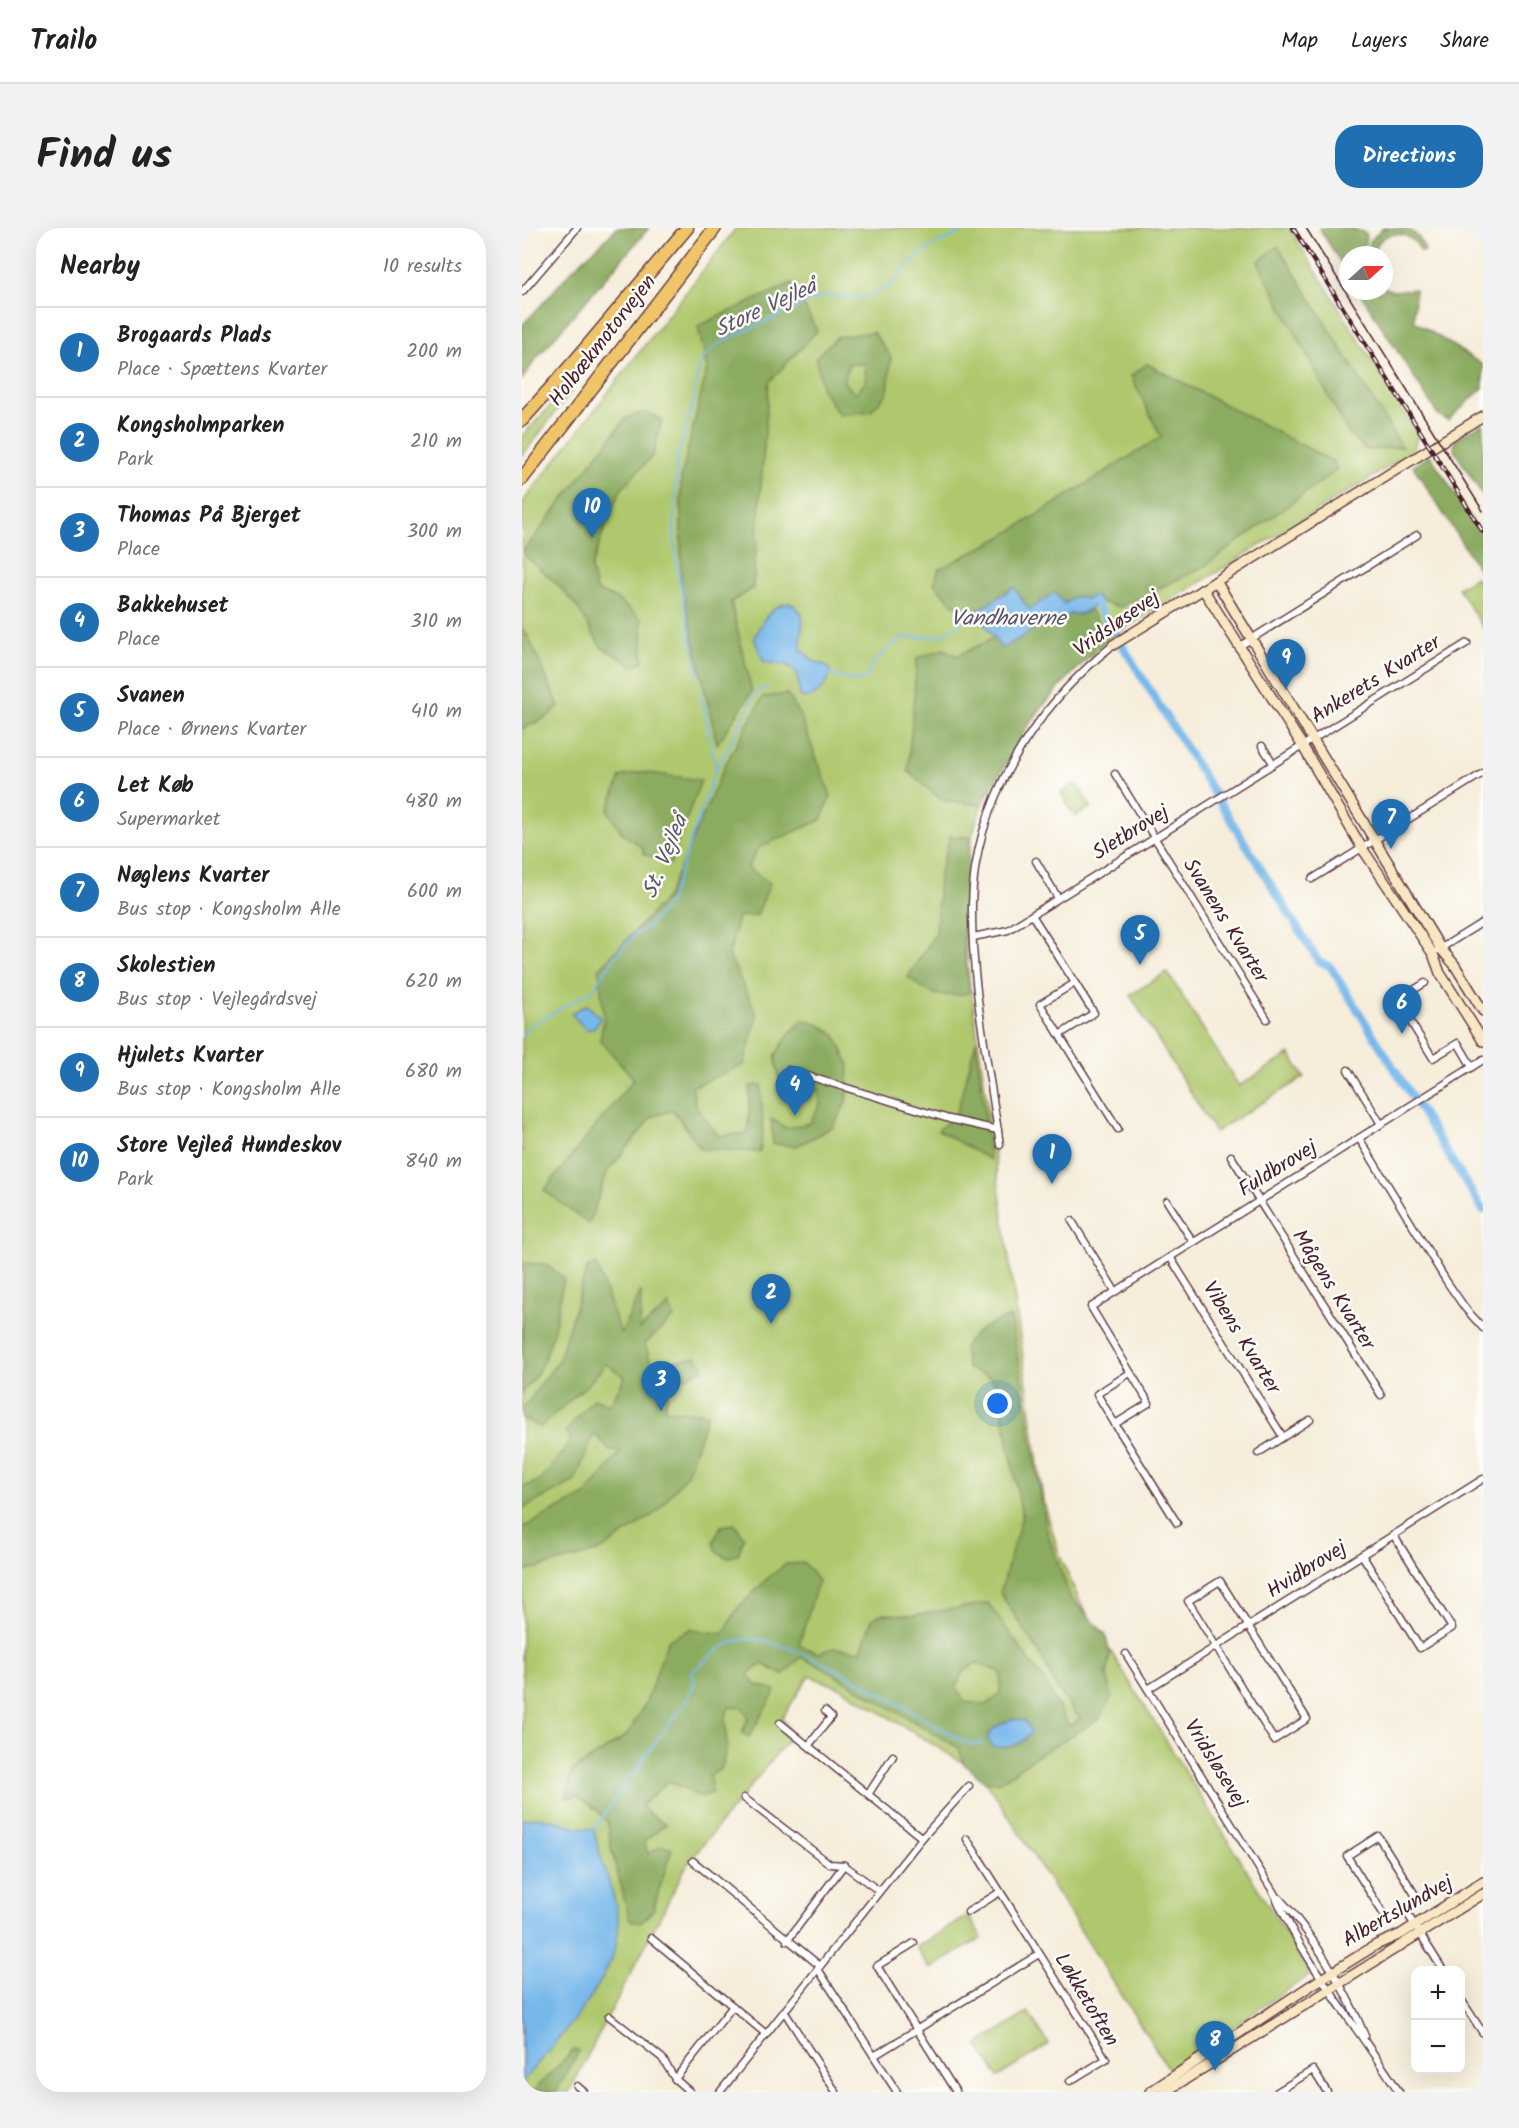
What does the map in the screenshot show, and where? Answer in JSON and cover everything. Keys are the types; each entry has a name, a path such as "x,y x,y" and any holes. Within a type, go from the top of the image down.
{"highway":[{"name":"Holbækmotorvejen","path":"522,420 687,228"},
{"name":"Holbækmotorvejen","path":"522,479 716,228"}],"street":[{"path":"523,288 575,229"},
{"name":"Vridsløsevej","path":"1000,1146 977,990 973,937 973,889 983,836 993,803 1013,759 1030,731 1078,674 1130,633 1483,416"},
{"path":"1240,646 1417,535"},
{"path":"1215,581 1311,740 1376,840 1437,951 1440,973 1483,1041"},
{"path":"1203,589 1302,745 1362,848 1437,951 1454,964 1483,1011"},
{"name":"Ankerets Kvarter","path":"1302,745 1467,643"},
{"name":"Sletbrovej","path":"973,937 1008,930 1302,745"},
{"path":"1262,746 1273,763"},
{"path":"1312,879 1483,773"},
{"name":"Svanens Kvarter","path":"1115,774 1267,1019"},
{"path":"1036,861 1058,898"},
{"path":"1032,915 1094,1013 1059,1035"},
{"path":"1437,951 1483,922"},
{"path":"1075,983 1040,1004 1118,1129"},
{"path":"1425,983 1397,1000 1433,1058 1458,1043 1472,1067"},
{"name":"Fuldbrovej","path":"1130,1373 1091,1307 1483,1060"},
{"path":"788,1070 940,1116 998,1130"},
{"path":"1348,1070 1381,1124"},
{"path":"1359,1138 1447,1282 1465,1308 1483,1328"},
{"name":"Mågens Kvarter","path":"1231,1156 1381,1395"},
{"path":"1167,1201 1193,1242"},
{"path":"1072,1221 1115,1292"},
{"name":"Vibens Kvarter","path":"1170,1257 1283,1437"},
{"path":"1115,1424 1149,1403 1130,1373 1097,1394 1115,1424 1177,1523"},
{"path":"1258,1453 1310,1420"},
{"name":"Hvidbrovej","path":"1148,1689 1483,1479"},
{"path":"1362,1556 1420,1648 1452,1628 1394,1536"},
{"path":"1220,1581 1307,1719 1274,1740 1216,1646 1188,1601 1220,1581"},
{"name":"Vridsløsevej","path":"1126,1654 1274,1893 1282,1912 1329,1990 1345,2015 1368,2042"},
{"path":"809,1745 831,1716 825,1711"},
{"path":"780,1723 922,1838"},
{"path":"868,1793 894,1756"},
{"path":"720,2092 922,1838 969,1786"},
{"path":"744,1798 830,1864 844,1865 879,1891"},
{"path":"1378,1836 1419,1901 1405,1910 1388,1921 1347,1856 1378,1836"},
{"name":"Løkketoften","path":"967,1839 1106,2059 1070,2081"},
{"path":"693,1861 819,1968 897,2092"},
{"path":"787,1941 844,1865"},
{"name":"Albertslundvej","path":"1165,2092 1339,1984 1483,1882"},
{"path":"968,1912 1000,1892"},
{"name":"Vridsløsevej","path":"1274,1893 1289,1909 1339,1984 1368,2042"},
{"name":"Albertslundvej","path":"1150,2092 1331,1972 1417,1930 1483,1894"},
{"path":"1405,1910 1440,1966"},
{"path":"651,1938 766,2034"},
{"path":"914,1943 877,1966 956,2092"},
{"name":"Løkketoften","path":"874,2056 1039,1954"},
{"path":"1465,2004 1483,2033"},
{"path":"675,2079 733,2006"},
{"path":"784,2011 836,2092"},
{"path":"609,2016 662,2058 675,2079 690,2092"},
{"path":"1368,2042 1399,2092"},
{"path":"1277,2092 1313,2070 1327,2092"},
{"path":"727,2083 733,2092"},
{"path":"577,2086 584,2092"}],"green space":[{"path":"616,228 649,228 535,360 522,380 522,325 572,270"},
{"path":"736,228 1289,228 1418,434 1413,452 1109,638 1071,675 1022,734 983,803 971,842 965,907 968,969 1043,1499 1059,1554 1080,1602 1311,1974 1169,2070 992,1790 970,1767 841,1688 809,1676 782,1718 792,1735 688,1863 569,2092 522,2092 522,503"},
{"path":"1319,228 1351,228 1366,233 1365,246 1339,246 1339,260"},
{"path":"1383,228 1404,229 1419,238 1425,251 1421,252 1417,244 1403,235 1388,236 1377,246 1369,246 1370,241"},
{"path":"1278,246 1402,447 1366,450 1348,433 1258,262"},
{"path":"792,283 817,331 769,382 753,588 731,602 752,692 717,744 681,584 681,478 707,369 698,326"},
{"path":"1415,289 1414,321 1483,365 1483,388 1448,420 1438,415 1365,300 1393,300 1393,291"},
{"path":"873,332 891,357 888,392 871,411 839,415 822,389 816,357 837,337","holes":["849,364 865,364 866,382 855,393 843,381"]},
{"path":"1147,364 1334,462 1337,470 1203,567 1120,607 1100,602 1095,595 1087,599 1077,596 1064,604 1029,610 1014,587 976,612 953,604 934,583 939,569 1000,538 1161,437 1131,376"},
{"path":"567,388 571,392 522,456 522,436"},
{"path":"645,412 662,420 653,455 620,491 591,568 596,590 620,601 642,620 643,661 634,666 601,647 577,607 558,585 522,553 626,418"},
{"path":"1483,423 1483,496 1454,450 1455,440"},
{"path":"1430,455 1483,538 1483,576 1413,466"},
{"path":"1476,577 1483,589 1483,628 1458,588"},
{"path":"1090,610 1109,638 1069,676 1034,715 982,805 941,800 908,771 917,658 944,649 957,656 994,638 1002,649 1038,627 1050,628 1070,614 1081,614"},
{"path":"522,629 528,636 559,706 547,717 522,729"},
{"path":"787,694 799,713 831,796 821,820 758,848 748,868 770,883 757,915 738,917 729,955 757,1015 744,1065 692,1087 696,1106 718,1136 748,1133 750,1086 761,1085 763,1130 760,1152 701,1149 673,1110 652,1117 607,1172 589,1224 544,1190 634,1079 600,1040 604,1019 599,969 667,897 726,763 763,697"},
{"path":"641,772 701,780 670,864 644,854 642,847 623,834 608,811 620,777"},
{"path":"1076,783 1091,807 1075,817 1061,793"},
{"path":"950,836 970,837 963,942 969,993 943,995 929,992 908,977 936,933 939,876"},
{"path":"1167,972 1239,1086 1290,1054 1304,1077 1215,1132 1130,995"},
{"path":"803,1020 820,1025 835,1035 849,1064 847,1101 833,1127 797,1146 773,1144 771,1119 786,1128 810,1123 820,1104 819,1091 798,1089 779,1079 775,1056 789,1034"},
{"path":"976,1041 990,1160 938,1130 956,1115"},
{"path":"524,1263 545,1264 564,1278 555,1324 546,1354 540,1368 522,1392"},
{"path":"596,1264 621,1334 641,1291 640,1329 669,1305 674,1317 645,1344 652,1366 697,1357 704,1369 669,1384 665,1410 708,1413 687,1474 657,1512 600,1551 522,1572 522,1528 587,1494 620,1452 609,1450 594,1433 575,1481 522,1509 522,1488 542,1479 571,1440 566,1431 594,1398 610,1405 625,1377 606,1364 588,1384 540,1427 522,1418 522,1410 559,1360 587,1268"},
{"path":"1011,1317 1047,1532 1070,1597 1105,1634 1110,1653 1107,1676 1112,1696 1099,1719 1032,1759 1002,1781 985,1782 964,1764 959,1748 821,1667 801,1657 783,1675 763,1664 748,1673 754,1684 776,1690 749,1737 742,1733 748,1718 743,1708 729,1707 725,1719 727,1745 722,1768 710,1776 712,1793 700,1797 669,1781 641,1806 666,1824 644,1841 648,1854 662,1846 672,1848 653,1910 641,1923 630,1920 611,1848 608,1823 597,1810 577,1796 566,1798 572,1771 627,1735 646,1702 668,1640 691,1629 723,1634 737,1609 768,1578 786,1564 804,1563 818,1581 799,1645 818,1653 834,1648 861,1651 872,1619 881,1614 915,1615 988,1603 1042,1678 1069,1726 1080,1719 1057,1688 1039,1652 1000,1593 1022,1516 998,1388 990,1377 967,1368 964,1348 978,1331","holes":["976,1663 1001,1672 1000,1694 986,1705 965,1702 956,1687 962,1673"]},
{"path":"735,1524 744,1538 738,1554 728,1558 717,1552 713,1542 721,1526"},
{"path":"968,1916 982,1938 930,1969 916,1947"},
{"path":"1028,2012 1049,2044 998,2077 977,2045"},
{"path":"575,2049 579,2051 556,2092 532,2092"}],"water":[{"name":"Vandhaverne","path":"1014,587 1029,610 1055,592 1064,604 1077,596 1087,599 1095,595 1100,602 1081,614 1070,614 1050,628 1038,627 1002,649 976,612"},
{"path":"789,603 801,613 803,618 802,650 813,661 827,666 830,672 819,692 805,698 800,696 797,673 787,665 764,662 754,638 772,611 782,604"},
{"path":"587,1005 601,1018 595,1027 586,1030 571,1013"},
{"path":"1012,1719 1025,1721 1031,1732 1015,1745 993,1747 987,1738 994,1728"},
{"path":"534,1817 594,1829 618,1918 617,1939 599,1984 585,2006 522,2082 522,1820"}],"waterway":[{"name":"Store Vejleå","path":"699,677 677,568 674,534 677,458 693,404 700,363 710,350 723,341 808,302 828,295 854,298 870,295 890,286 909,263 936,244 964,231 1003,228"},
{"path":"1097,605 1319,962 1330,966 1483,1210"},
{"path":"828,674 856,681 865,679 874,662 901,638 941,636 976,612"},
{"path":"717,769 758,690 768,688"},
{"name":"St. Vejleå","path":"522,1035 535,1023 593,990 618,952 636,933 647,928 669,902 716,769 701,690"},
{"path":"594,1829 622,1790 626,1778 638,1770 645,1756 686,1702 695,1682 692,1672 720,1649 741,1640 761,1640 788,1648 854,1679 968,1744 983,1744"}],"tram line":[{"path":"1306,228 1483,511"}],"railway":[{"path":"1293,228 1483,532"}],"place":[{"name":"Store Vejleå Hundeskov","path":"592,538"},
{"name":"Hjulets Kvarter","path":"1286,689"},
{"name":"Nøglens Kvarter","path":"1391,849"},
{"name":"Svanen","path":"1140,965"},
{"name":"Let Køb","path":"1402,1034"},
{"name":"Bakkehuset","path":"795,1116"},
{"name":"Brogaards Plads","path":"1052,1184"},
{"name":"Kongsholmparken","path":"771,1324"},
{"name":"Thomas På Bjerget","path":"661,1411"},
{"name":"Skolestien","path":"1215,2071"}]}
